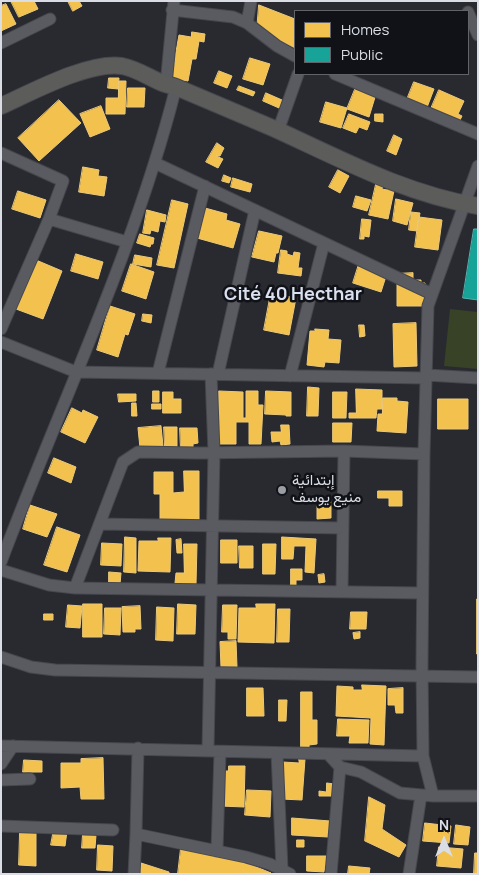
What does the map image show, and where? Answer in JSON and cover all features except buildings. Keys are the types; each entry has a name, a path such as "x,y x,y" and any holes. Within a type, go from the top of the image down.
{"main road":[{"path":"1,106 85,70 96,67 121,66 150,76 402,186 433,197 471,205"}],"street":[{"path":"247,23 251,1"},
{"path":"1,562 127,242 155,163 171,86 173,6 234,18 247,23 276,46 294,55"},
{"path":"469,13 478,35"},
{"path":"1,43 50,18"},
{"path":"278,131 298,75"},
{"path":"337,75 478,134"},
{"path":"1,153 63,181 49,219 1,329"},
{"path":"155,163 432,294"},
{"path":"434,796 423,756 422,676 424,454 428,306 446,259 471,205 478,166"},
{"path":"158,373 204,186"},
{"path":"208,750 215,374 255,210"},
{"path":"49,219 127,242"},
{"path":"290,376 324,242"},
{"path":"1,342 76,372 478,378"},
{"path":"74,588 123,462 138,452 344,451 424,454"},
{"path":"342,592 344,451"},
{"path":"100,524 343,528"},
{"path":"1,570 49,585 74,588 422,593"},
{"path":"1,657 31,667 54,670 478,677"},
{"path":"7,746 423,756"},
{"path":"1,754 7,746"},
{"path":"1,764 7,746"},
{"path":"134,874 138,748"},
{"path":"217,851 220,752"},
{"path":"136,834 246,857 286,871 277,753"},
{"path":"329,754 340,767 361,772 400,793 434,796 478,796"},
{"path":"331,874 340,767"},
{"path":"1,780 30,779"},
{"path":"409,874 421,795"},
{"path":"1,826 113,830"}],"green space":[{"path":"450,309 478,312 478,369 444,366"}],"place":[{"name":"إبتدائية منيع يوسف","path":"282,490"}],"district":[{"name":"Cité 40 Hecthar","path":"293,295"}]}
